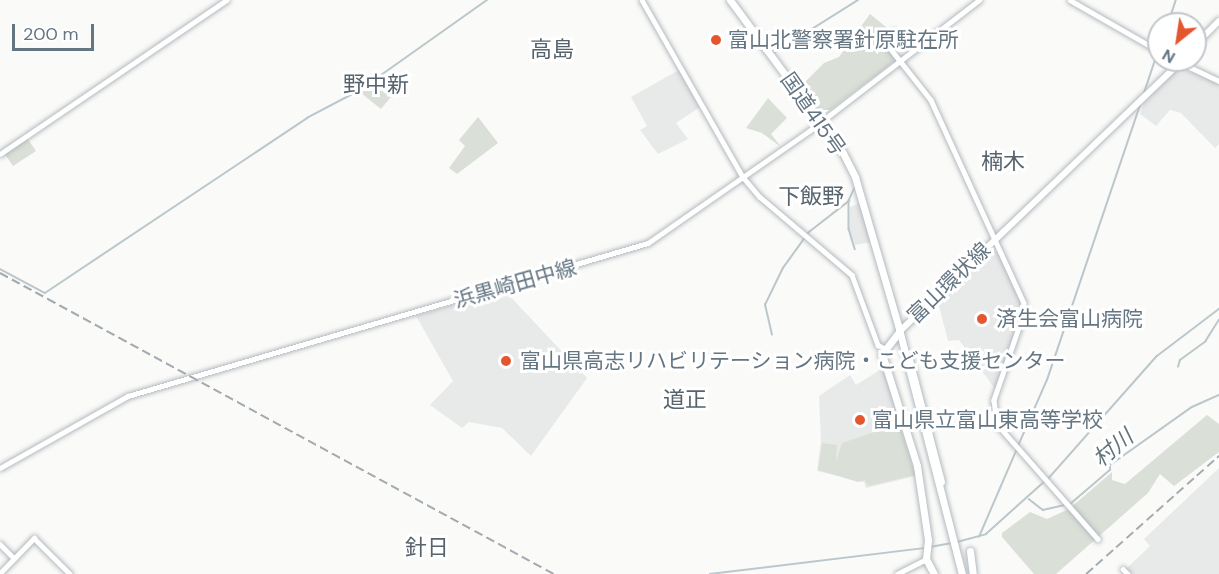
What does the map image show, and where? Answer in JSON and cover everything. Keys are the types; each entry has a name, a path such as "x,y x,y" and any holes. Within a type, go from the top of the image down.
{"highway":[{"name":"国道415号","path":"730,0 843,153 856,182 964,574"},
{"path":"899,332 884,348 883,363 917,466 928,542 926,555 934,574"},
{"path":"970,551 973,574"}],"main road":[{"path":"1207,34 1219,21"},
{"path":"1207,36 1219,26"},
{"name":"富山環状線","path":"899,332 1168,72"}],"street":[{"path":"0,154 227,0"},
{"path":"642,0 743,177 760,197 852,275 878,345 884,348"},
{"name":"浜黒崎田中線","path":"0,468 128,396 638,248 821,122 979,0"},
{"path":"1070,0 1147,44"},
{"path":"894,32 888,43 930,100 1024,303 1021,322 994,400 995,419 1025,459 1098,539"},
{"path":"1201,72 1219,81"},
{"path":"0,573 33,538 70,574"},
{"path":"0,544 14,558"},
{"path":"897,574 926,555"},
{"path":"1123,569 1128,574"}],"shaded area":[{"path":"870,14 891,31 884,42 895,61 826,113 818,113 799,88 824,63 839,57"},
{"path":"679,70 700,107 676,123 688,139 658,154 640,130 647,126 631,97"},
{"path":"1175,72 1190,72 1219,83 1219,144 1215,148 1181,113 1170,110 1156,126 1140,114 1144,103"},
{"path":"387,74 399,87 381,109 361,93"},
{"path":"768,98 787,118 771,134 781,147 762,133 746,128"},
{"path":"478,117 498,143 457,174 449,168 465,146 459,140"},
{"path":"27,138 36,151 13,166 4,153"},
{"path":"858,204 862,206 872,242 855,245 849,229 850,207"},
{"name":"済生会富山病院","path":"991,251 997,252 1021,295 1023,314 996,390 959,340 948,341 938,302"},
{"name":"富山県高志リハビリテーション病院・こども支援センター","path":"504,290 587,378 531,456 502,428 469,422 462,428 430,405 453,381 416,316"},
{"name":"富山県立富山東高等学校","path":"883,368 916,476 866,488 864,482 817,471 821,441 819,396 850,375 856,385"},
{"path":"1207,415 1219,424 1219,452 1174,486 1160,474 1148,493 1056,574 1034,574 1002,537 1002,533 1030,512 1047,519 1069,509 1112,472 1112,480 1125,484"},
{"path":"899,424 915,475 868,486 865,480 858,482 818,470 822,443 837,445 836,462 842,443"},
{"path":"1219,468 1219,574 1131,574 1126,569 1150,546 1144,539"}],"waterway":[{"path":"0,269 45,293 307,118 360,90 487,0"},
{"path":"774,53 858,0"},
{"path":"1172,12 1176,0"},
{"path":"1144,93 1151,72"},
{"path":"1018,446 1047,380 1141,103"},
{"path":"855,188 849,201 849,229 855,249"},
{"path":"772,335 765,305 783,268 809,232 849,201"},
{"path":"1048,479 1157,356 1219,309"},
{"path":"1178,367 1180,360 1205,342 1219,320"},
{"name":"村川","path":"1069,505 1110,470 1110,465 1192,407 1219,395"},
{"path":"979,537 1016,451"},
{"path":"957,542 986,534 1044,482"},
{"name":"村川","path":"1029,499 1043,510 1065,505"},
{"path":"930,547 952,543"},
{"path":"710,574 925,548"}],"railway":[{"path":"0,273 554,574"},
{"path":"1086,574 1219,456"}],"place":[{"name":"富山北警察署針原駐在所","path":"716,40"},
{"name":"済生会富山病院","path":"982,319"},
{"name":"富山県高志リハビリテーション病院・こども支援センター","path":"506,361"},
{"name":"富山県立富山東高等学校","path":"860,420"}],"district":[{"name":"高島","path":"552,50"},
{"name":"野中新","path":"376,85"},
{"name":"楠木","path":"1003,162"},
{"name":"下飯野","path":"811,197"},
{"name":"道正","path":"685,400"},
{"name":"針日","path":"427,548"}]}
